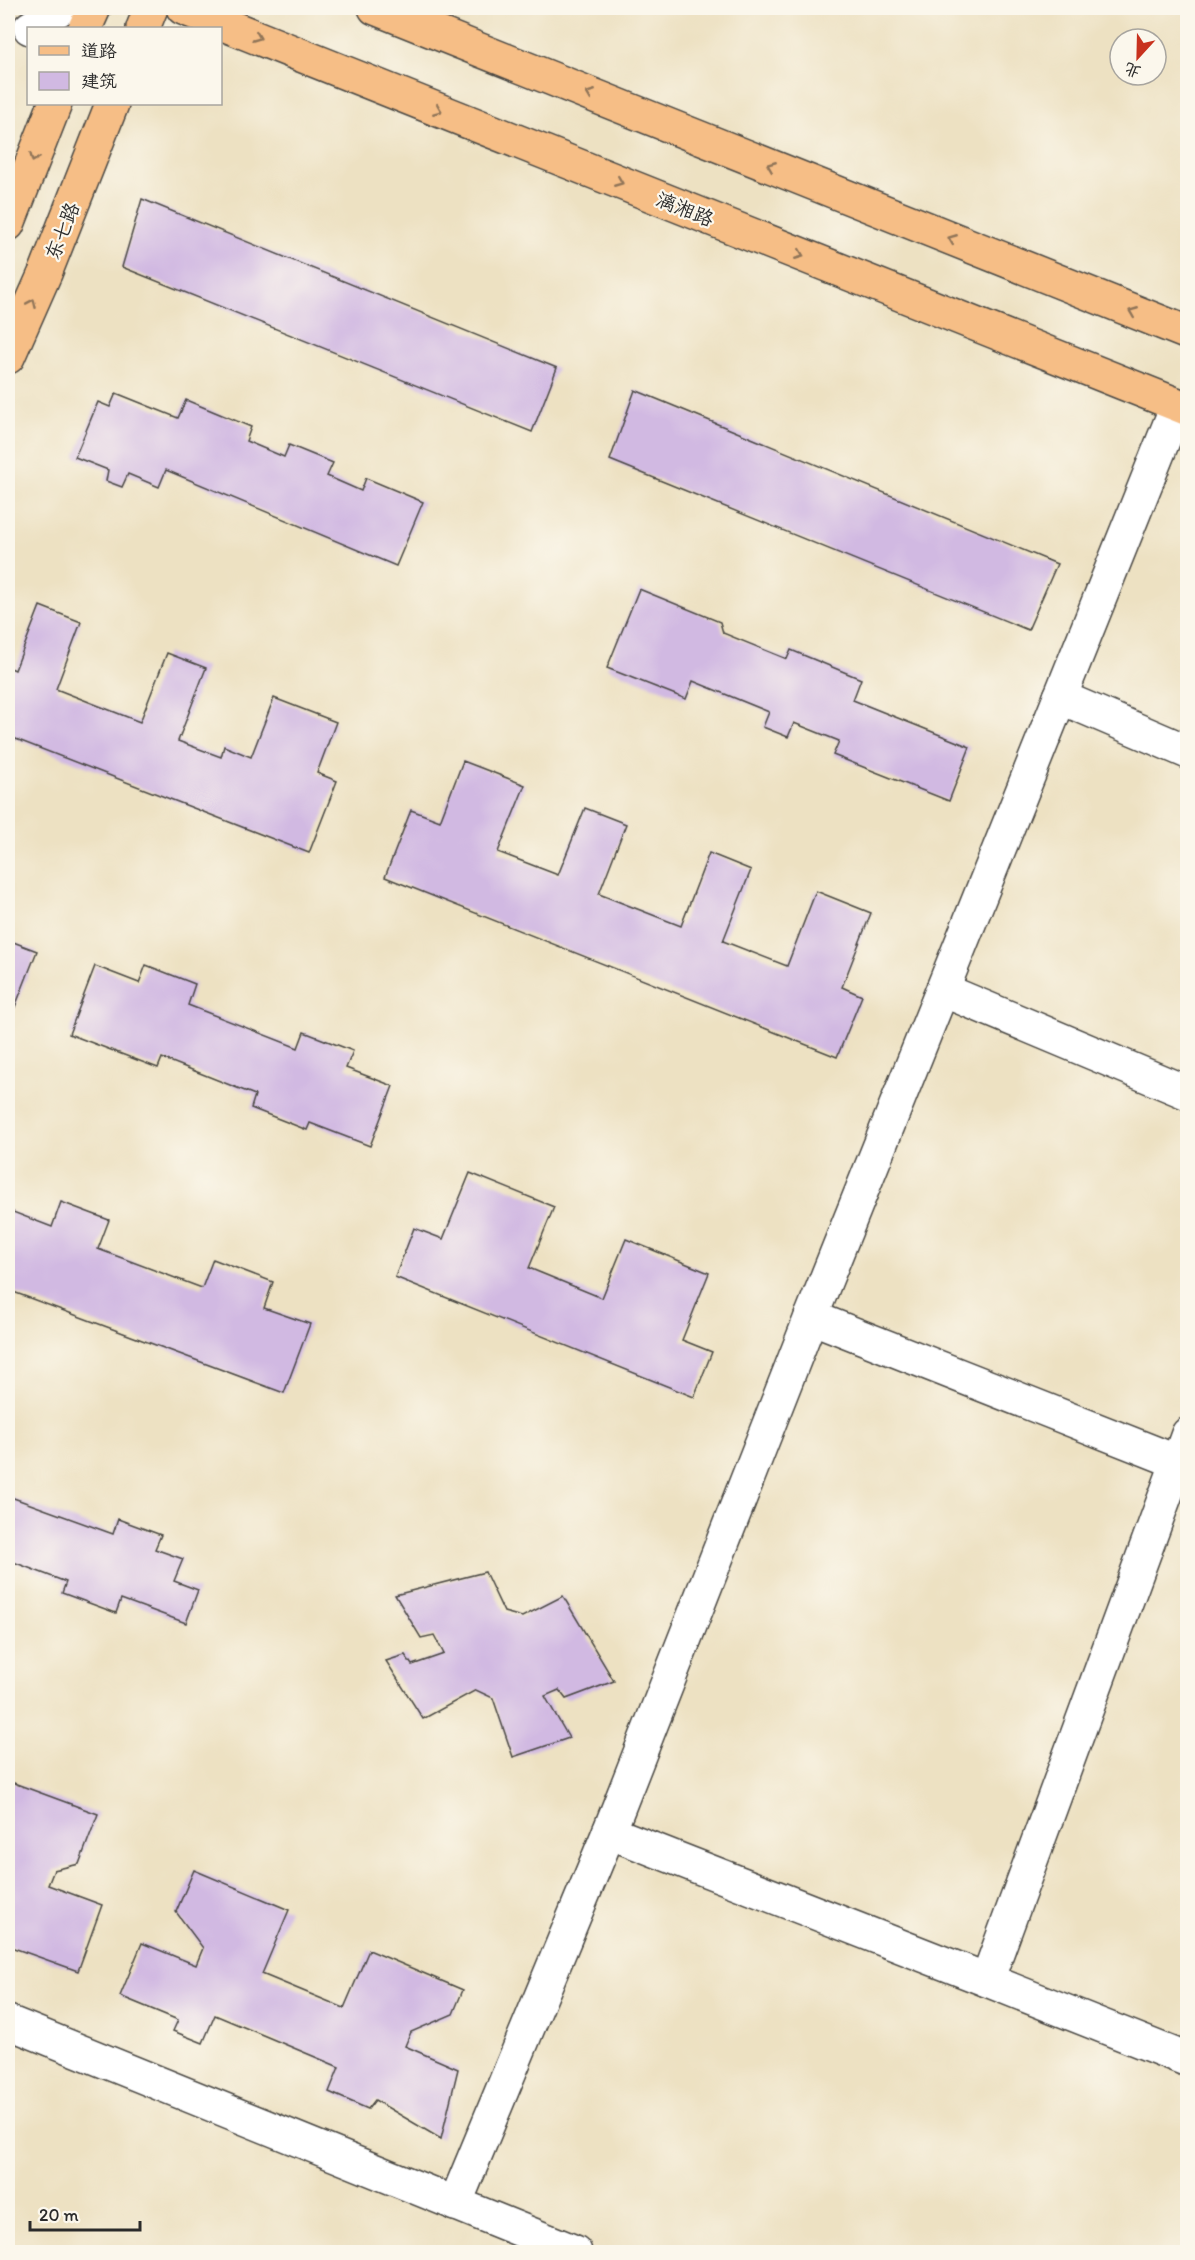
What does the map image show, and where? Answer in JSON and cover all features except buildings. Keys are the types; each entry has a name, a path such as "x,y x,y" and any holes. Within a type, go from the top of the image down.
{"main road":[{"path":"86,27 94,8"},
{"path":"143,27 151,8"},
{"name":"漓湘路","path":"183,8 1182,407"},
{"path":"375,8 1188,333"},
{"path":"8,224 55,105"},
{"name":"东七路","path":"8,357 46,271 112,105"}],"street":[{"path":"32,27 61,8"},
{"path":"8,44 27,30"},
{"path":"455,2204 609,1832 811,1317 1060,697 1182,407"},
{"path":"1060,697 1188,752"},
{"path":"943,990 1188,1093"},
{"path":"811,1317 1184,1454 987,1980"},
{"path":"609,1832 1188,2060"},
{"path":"8,2022 575,2253"}]}
